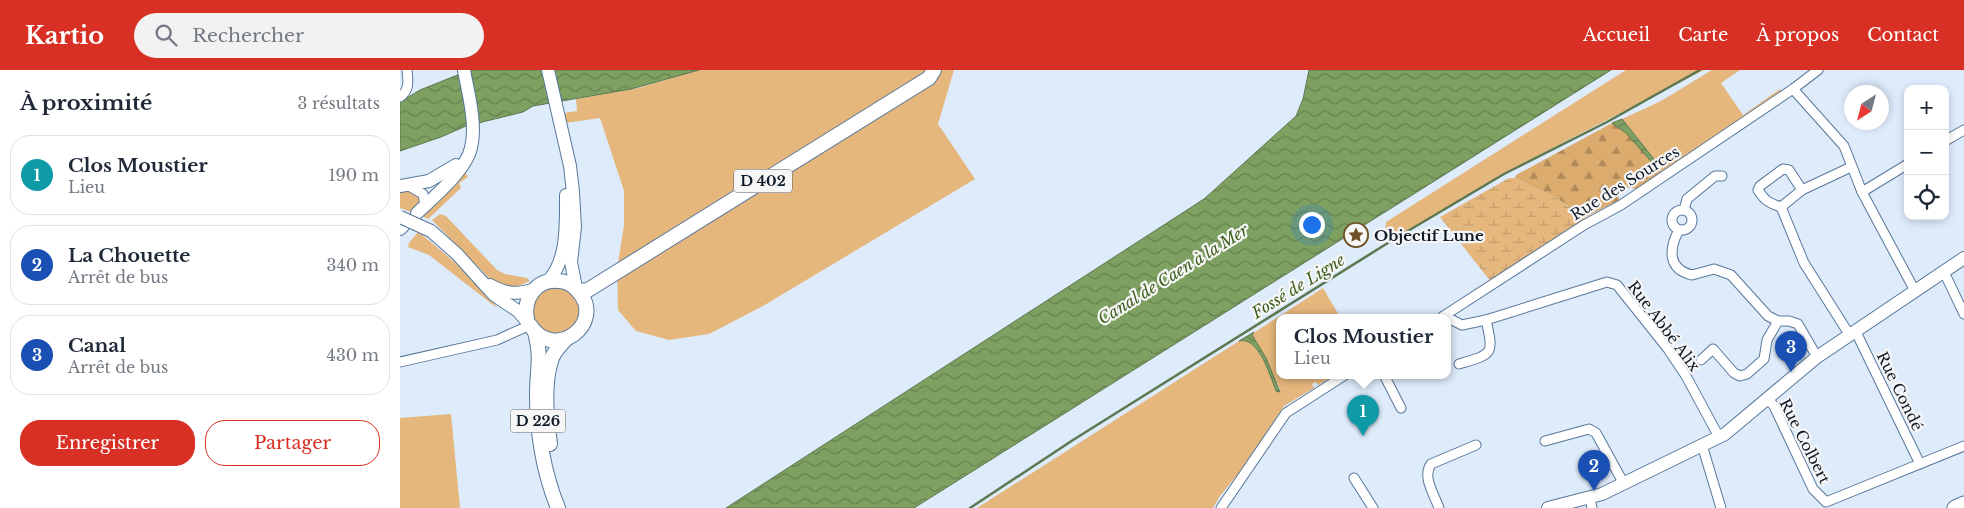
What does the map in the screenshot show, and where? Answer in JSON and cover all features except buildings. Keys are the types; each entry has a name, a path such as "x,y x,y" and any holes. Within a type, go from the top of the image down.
{"highway":[{"path":"1955,508 1964,504"}],"main road":[{"name":"D 402","path":"582,292 929,78 934,70"},
{"path":"548,281 563,281 582,292 586,309 583,323 577,332 566,339 550,340 531,325 527,303 535,289 548,281"},
{"name":"D 226","path":"531,325 540,351 537,396 541,449 546,475 558,508"},
{"name":"D 226","path":"563,508 552,459 547,399 550,362 566,339"}],"street":[{"path":"400,97 406,91 408,85 407,70"},
{"path":"548,70 574,192 575,227 571,262 582,292"},
{"name":"Rue des Sources","path":"1448,314 1584,225 1621,205 1793,89 1818,70"},
{"path":"421,210 461,168 469,154 472,143 472,124 464,71"},
{"path":"1793,89 1844,146 1862,192 1915,291"},
{"path":"1949,139 1964,130"},
{"path":"548,281 558,269 562,256 566,207 565,148"},
{"path":"404,185 430,181 446,173 469,154"},
{"path":"1862,192 1904,166"},
{"path":"1802,190 1789,170 1784,169 1760,186 1758,190 1768,203 1781,207 1802,190 1851,167"},
{"path":"1684,210 1687,199 1715,176 1722,176"},
{"path":"404,185 418,188 423,194 421,210"},
{"name":"Rue Condé","path":"1781,207 1804,263 1852,332 1920,464"},
{"path":"1684,210 1692,216 1692,222 1689,228 1679,230 1674,226 1673,216 1677,211 1684,210"},
{"path":"400,362 497,340 531,325 494,295 449,245 431,231 401,224"},
{"path":"1679,230 1672,243 1671,254 1678,268 1692,275 1714,269 1731,275 1768,316 1778,321 1789,320 1798,324 1817,356"},
{"path":"1548,508 1591,503 1624,484 1722,436 1817,356 1964,258"},
{"path":"1944,272 1964,314"},
{"path":"483,281 509,293 522,293 535,289"},
{"name":"Rue Abbé Alix","path":"1451,320 1462,325 1486,320 1607,282 1618,285 1668,349 1722,436"},
{"path":"1459,364 1485,356 1490,349 1492,345 1486,320"},
{"path":"1701,360 1713,349 1734,373 1740,376 1746,374 1764,359 1767,340 1778,321"},
{"path":"1221,508 1286,413 1339,379"},
{"path":"1386,379 1400,408"},
{"name":"Rue Colbert","path":"1768,399 1774,406 1818,496 1826,502 1920,464"},
{"path":"1545,441 1589,429 1596,433 1624,484"},
{"path":"1439,508 1427,478 1427,470 1431,464 1476,445"},
{"path":"1702,445 1721,508"},
{"path":"1920,464 1964,446"},
{"path":"1354,478 1373,508"}],"green space":[{"path":"699,70 954,70 938,124 975,179 763,306 709,334 669,340 636,331 618,310 617,269 624,225 624,191 600,118 565,123 564,113 577,111 576,99 638,88"},
{"path":"1626,70 1704,70 1504,173 1391,241 1385,235 1386,222"},
{"path":"1712,70 1740,70 1721,83 1743,115 1780,89 1783,93 1661,172 1652,156 1622,119 1661,101"},
{"path":"1612,123 1626,133 1661,172 1637,189 1626,187 1619,192 1619,200 1586,217 1556,198 1515,178 1516,175"},
{"path":"465,172 468,177 459,183 461,188 428,219 420,215"},
{"path":"1509,178 1515,178 1556,198 1588,219 1491,282 1440,217"},
{"path":"400,189 417,191 423,199 414,213 400,208"},
{"path":"440,214 446,216 497,270 505,274 527,278 530,281 514,288 492,281 432,220"},
{"path":"418,232 473,280 497,308 429,255 408,247"},
{"path":"562,285 571,290 582,313 572,331 551,336 534,323 531,308 541,290"},
{"path":"1323,288 1338,314 1283,314"},
{"path":"1276,318 1276,379 1328,379 1318,385 1316,382 1312,384 1314,388 1284,406 1247,463 1220,496 1213,508 977,508 1239,341 1246,341 1258,351 1276,391 1281,391 1252,334"},
{"path":"451,414 460,508 400,508 400,418"}],"water":[{"path":"470,70 699,70 631,89 533,106 523,112 466,126 400,151 400,102 420,90"},
{"name":"Canal de Caen à la Mer","path":"1309,70 1611,70 914,508 726,508 1204,199 1296,116 1303,99"},
{"path":"1622,119 1654,159 1658,166 1657,168 1626,133 1612,123"},
{"path":"1254,332 1252,335 1266,358 1280,392 1276,391 1263,358 1258,351 1246,341 1239,341"}],"waterway":[{"name":"Fossé de Ligne","path":"970,508 1073,440 1391,241 1504,174 1607,122 1700,70"}],"place":[{"name":"Objectif Lune","path":"1356,235"},
{"name":"Canal","path":"1791,372"},
{"name":"Clos Moustier","path":"1363,436"},
{"name":"La Chouette","path":"1594,491"}]}
